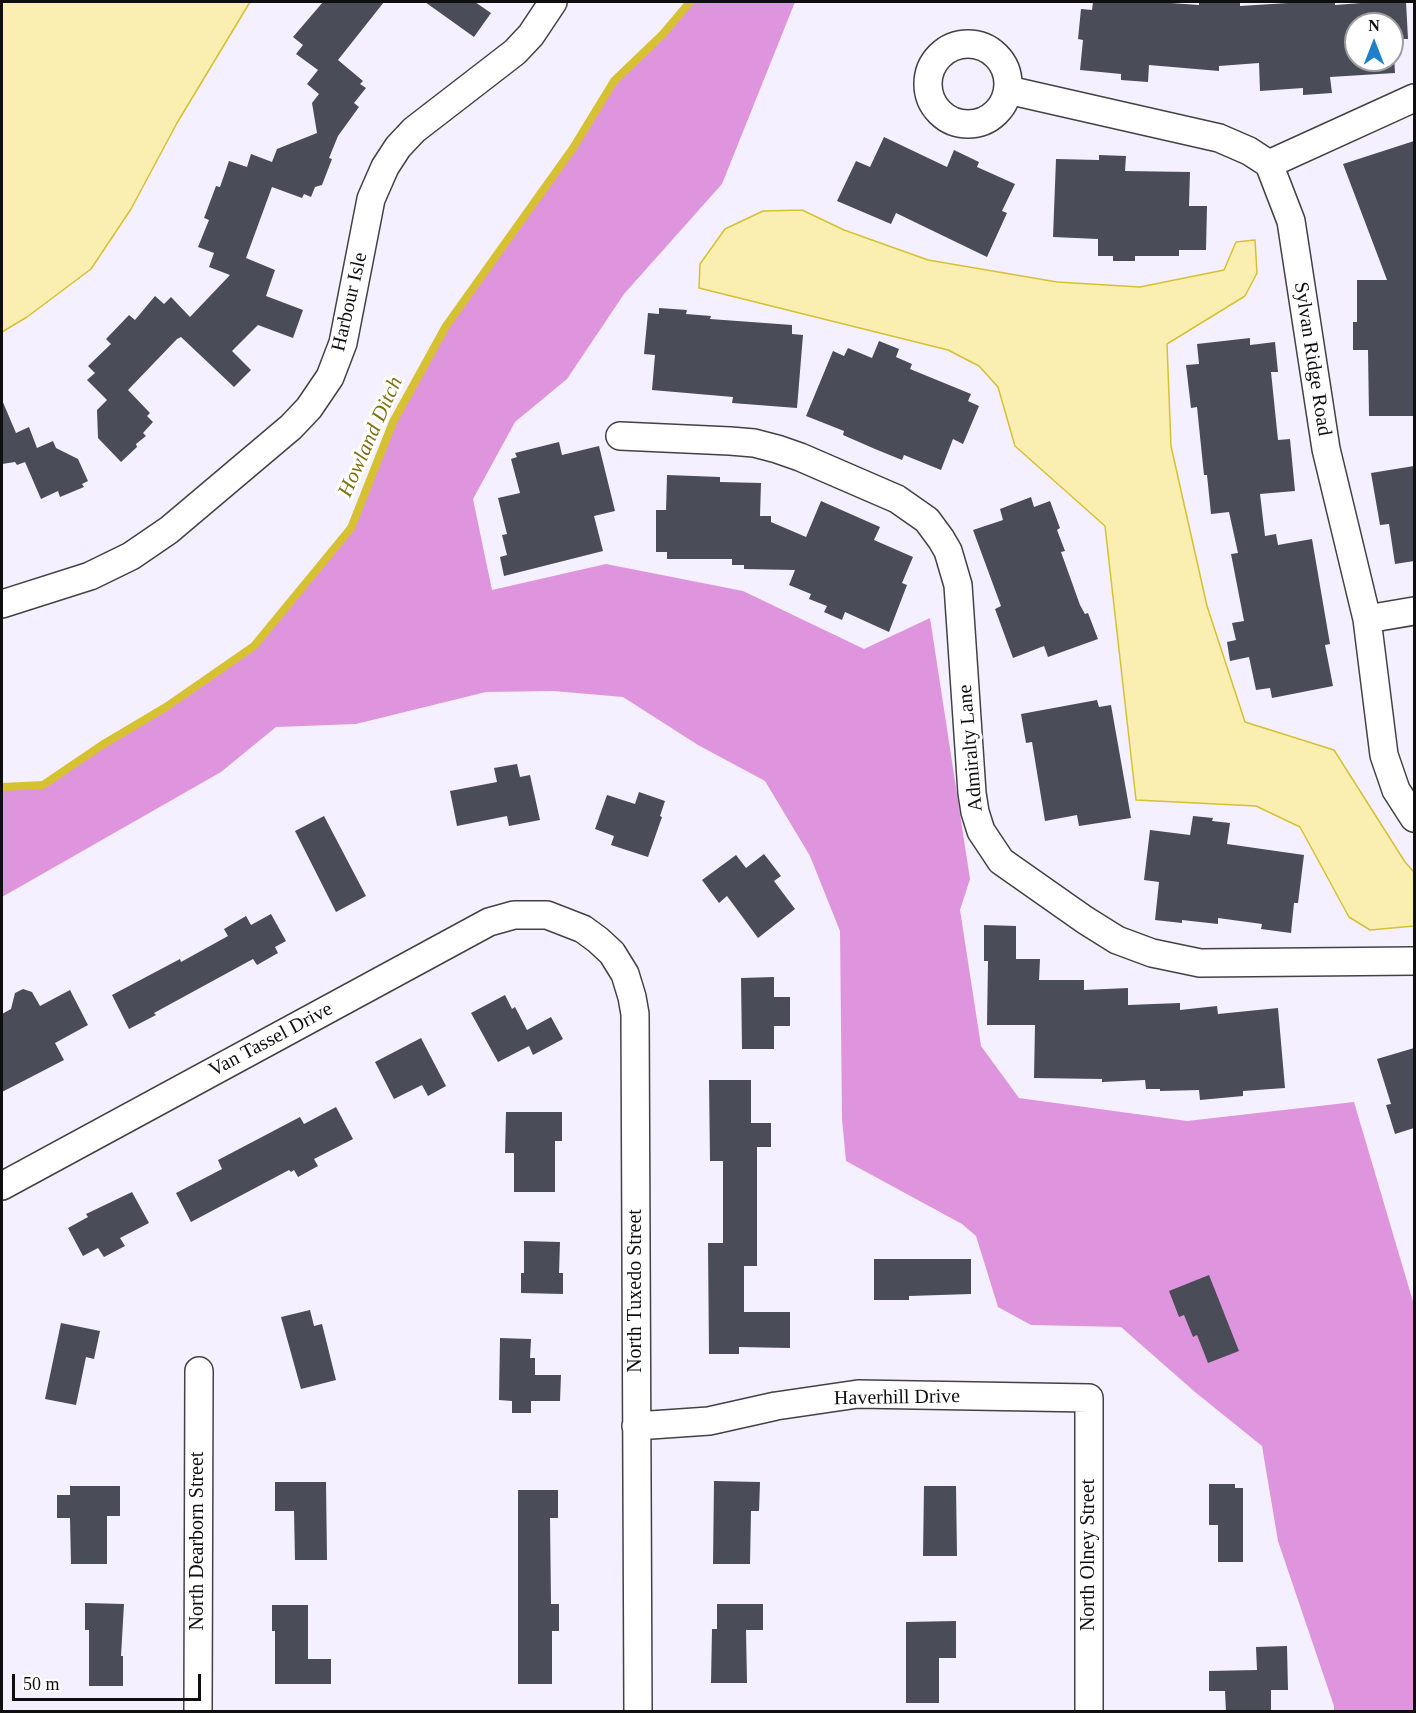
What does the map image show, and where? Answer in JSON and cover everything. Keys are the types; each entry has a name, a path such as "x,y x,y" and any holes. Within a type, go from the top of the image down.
{"street":[{"name":"Harbour Isle","path":"2,604 90,576 131,556 169,530 303,415 324,388 343,343 371,199 385,167 398,147 414,130 515,52 531,35 553,2"},
{"path":"1008,90 1219,138 1249,151 1269,164 1414,98"},
{"name":"Sylvan Ridge Road","path":"1269,164 1291,220 1326,450 1367,619 1381,740 1390,776 1407,793 1414,818"},
{"name":"Admiralty Lane","path":"620,436 730,441 754,443 777,449 897,499 927,520 948,551 958,585 972,793 981,831 1001,861 1085,920 1117,940 1152,953 1200,963 1414,961"},
{"path":"1367,619 1414,611"},
{"name":"Van Tassel Drive","path":"2,1186 485,924 514,915 547,915"},
{"name":"North Tuxedo Street","path":"547,915 583,929 607,948 625,974 632,997 635,1026 638,1712"},
{"name":"North Dearborn Street","path":"198,1712 200,1371"},
{"name":"Haverhill Drive","path":"636,1426 710,1421 776,1406 858,1394 1089,1398"},
{"name":"North Olney Street","path":"1089,1398 1089,1712"}],"shaded area":[{"path":"2,2 250,2 177,123 131,209 91,269 27,317 2,332"},
{"path":"690,2 795,2 722,184 624,294 567,379 515,422 473,499 492,590 606,564 743,591 864,649 930,618 970,879 960,910 981,1046 1019,1098 1187,1121 1354,1102 1414,1305 1414,1711 1334,1711 1278,1541 1262,1446 1195,1392 1121,1327 1031,1325 998,1307 976,1236 962,1224 846,1161 842,1119 840,931 810,856 765,781 698,745 623,697 553,691 486,692 356,724 276,727 221,772 2,897 2,787 43,785 102,745 166,707 254,646 351,528 393,422 446,326 573,148 614,81 662,35"},
{"path":"802,210 844,230 928,260 1057,282 1140,287 1224,270 1236,242 1255,240 1257,273 1245,296 1167,344 1171,446 1207,606 1245,722 1334,750 1405,862 1414,872 1414,926 1370,930 1349,917 1300,827 1256,806 1136,800 1105,526 1015,446 998,387 979,366 948,350 699,288 700,264 725,229 763,211"}],"building":[{"path":"323,2 384,2 338,60 363,81 360,84 366,88 354,103 359,107 338,136 322,185 315,187 311,197 304,194 302,198 272,187 246,258 275,270 266,296 303,310 293,338 258,325 232,351 251,370 234,387 181,337 177,339 128,390 150,413 147,416 153,422 143,433 146,436 121,462 98,438 97,410 107,400 87,380 95,373 88,366 111,344 106,339 129,315 135,320 155,296 164,304 171,297 190,317 230,275 209,267 214,253 198,247 209,220 204,218 216,186 220,187 229,161 247,167 251,154 272,162 277,149 317,133 312,103 319,94 307,84 318,70 296,54 303,45 293,37"},
{"path":"425,2 475,2 491,13 474,37"},
{"path":"1093,2 1157,2 1199,5 1199,2 1240,2 1240,6 1304,2 1335,2 1335,5 1406,2 1408,39 1404,39 1404,12 1344,12 1344,72 1395,73 1330,77 1332,93 1303,95 1303,88 1260,91 1259,63 1219,66 1219,71 1149,65 1148,82 1121,80 1121,74 1080,70 1083,40 1078,39 1081,9 1092,10"},
{"path":"884,137 947,167 954,150 979,162 977,167 1015,184 1002,211 1007,213 987,257 896,213 891,224 837,201 856,161 870,167"},
{"path":"1414,141 1414,416 1369,416 1368,350 1353,350 1353,322 1357,322 1357,280 1387,280 1343,164"},
{"path":"1099,155 1126,156 1125,171 1190,172 1189,206 1207,206 1206,250 1179,250 1179,256 1135,256 1135,261 1113,261 1113,256 1098,256 1098,239 1053,237 1056,159 1099,160"},
{"path":"659,308 687,310 686,314 711,316 710,319 792,325 792,334 803,335 797,408 732,403 733,397 652,390 655,355 644,354 648,313 659,314"},
{"path":"1250,338 1250,345 1275,342 1278,372 1271,372 1278,440 1290,439 1295,491 1260,494 1265,536 1276,534 1278,545 1312,539 1330,644 1325,645 1333,686 1272,698 1270,688 1256,690 1249,657 1230,661 1227,642 1236,640 1232,623 1244,621 1231,554 1238,553 1229,512 1211,514 1207,475 1204,475 1197,407 1191,408 1186,365 1199,364 1197,344"},
{"path":"879,341 899,349 896,357 912,364 910,369 971,394 968,401 979,406 963,444 953,439 941,470 904,455 902,460 843,435 844,431 806,416 833,351 844,356 848,348 872,358"},
{"path":"2,400 16,433 29,427 37,448 53,441 56,448 78,459 88,481 82,484 84,487 60,497 58,491 41,499 25,462 17,465 15,462 2,464"},
{"path":"559,442 562,455 599,446 615,511 594,516 603,551 504,576 500,557 507,555 502,535 507,534 498,498 520,493 511,459 517,457 515,453"},
{"path":"1414,466 1414,561 1395,564 1389,524 1380,525 1371,473"},
{"path":"667,475 720,477 720,482 761,483 760,516 771,516 771,522 806,537 821,501 880,527 874,540 913,557 902,583 907,585 889,632 845,612 842,620 824,612 827,606 809,599 811,594 789,585 795,570 744,569 744,565 732,565 732,559 667,559 667,552 656,552 656,510 666,510"},
{"path":"1031,497 1034,507 1050,501 1060,528 1057,530 1065,551 1061,552 1080,605 1085,614 1088,613 1098,639 1048,657 1044,646 1013,658 995,609 1001,606 973,530 1003,520 1000,509"},
{"path":"1097,700 1099,707 1111,705 1131,818 1079,826 1077,815 1045,821 1032,742 1026,743 1021,714"},
{"path":"517,764 520,777 530,775 540,820 509,826 507,816 457,826 450,791 497,782 494,768"},
{"path":"639,792 665,801 648,857 611,845 614,836 595,829 607,795 635,804"},
{"path":"324,816 366,896 336,912 295,831"},
{"path":"1193,816 1230,823 1227,844 1304,855 1298,903 1294,903 1291,933 1261,929 1262,924 1218,918 1218,924 1155,920 1159,882 1144,880 1150,830 1190,835"},
{"path":"764,854 781,876 774,881 795,909 758,938 727,896 719,903 702,880 736,855 746,868"},
{"path":"271,914 286,941 275,947 278,953 257,965 253,959 129,1029 112,995 180,959 181,962 228,936 224,929 246,916 251,925"},
{"path":"984,925 1016,926 1016,959 1040,959 1039,980 1084,980 1084,990 1128,988 1128,1005 1180,1003 1180,1010 1217,1006 1218,1014 1278,1008 1285,1088 1243,1091 1243,1096 1200,1100 1199,1090 1146,1089 1145,1080 1102,1082 1102,1079 1034,1078 1035,1025 987,1025 988,961 984,961"},
{"path":"774,977 774,997 790,997 790,1026 774,1026 774,1049 742,1049 741,978"},
{"path":"23,989 32,992 40,1006 70,990 88,1025 55,1043 64,1060 2,1092 2,1014 11,1009 15,993"},
{"path":"505,995 512,1009 515,1007 527,1030 551,1017 563,1039 533,1055 529,1046 498,1062 471,1013"},
{"path":"421,1038 446,1086 428,1096 422,1085 394,1099 375,1062"},
{"path":"1414,1048 1414,1128 1395,1134 1386,1105 1391,1104 1377,1059"},
{"path":"709,1080 751,1080 751,1123 771,1123 771,1147 757,1147 757,1266 744,1266 744,1312 790,1312 790,1348 739,1347 739,1354 709,1354 708,1243 723,1243 723,1161 710,1161"},
{"path":"336,1107 353,1139 314,1159 318,1166 298,1177 294,1170 291,1172 289,1170 191,1222 176,1193 222,1169 218,1160 300,1117 304,1124"},
{"path":"506,1112 562,1112 562,1141 555,1141 555,1192 514,1192 514,1153 505,1153"},
{"path":"132,1192 149,1223 120,1238 125,1246 104,1257 98,1248 83,1256 68,1228 88,1217 86,1214"},
{"path":"524,1241 560,1242 559,1273 563,1273 563,1294 521,1293 521,1273 524,1273"},
{"path":"874,1259 971,1259 971,1294 909,1296 909,1300 874,1300"},
{"path":"1209,1275 1239,1351 1208,1363 1197,1335 1193,1337 1184,1315 1179,1317 1169,1291"},
{"path":"310,1310 314,1326 322,1324 336,1380 301,1389 281,1317"},
{"path":"61,1323 100,1331 94,1359 86,1357 76,1405 45,1399"},
{"path":"500,1338 531,1339 530,1358 535,1358 535,1375 561,1375 560,1401 531,1401 531,1413 512,1413 512,1401 499,1400"},
{"path":"714,1481 760,1482 759,1511 751,1511 750,1564 713,1564"},
{"path":"275,1482 326,1482 327,1560 295,1560 294,1511 275,1511"},
{"path":"1209,1484 1235,1484 1235,1488 1243,1488 1243,1562 1218,1562 1218,1525 1209,1525"},
{"path":"70,1486 120,1486 120,1516 107,1516 107,1564 71,1564 70,1518 57,1518 57,1495 70,1495"},
{"path":"924,1486 956,1486 957,1556 923,1556"},
{"path":"518,1490 558,1490 558,1518 550,1518 551,1604 559,1604 559,1631 552,1631 552,1684 518,1684"},
{"path":"85,1603 124,1604 121,1656 123,1656 123,1686 89,1686 89,1630 85,1630"},
{"path":"717,1604 763,1604 763,1630 746,1630 747,1683 711,1683 712,1629 717,1629"},
{"path":"272,1605 308,1605 308,1659 331,1659 331,1684 275,1684 275,1631 272,1631"},
{"path":"956,1621 956,1658 939,1658 939,1703 906,1703 906,1622"},
{"path":"1287,1646 1288,1690 1271,1690 1271,1712 1226,1712 1225,1691 1209,1691 1209,1671 1257,1670 1256,1647"}],"waterway":[{"name":"Howland Ditch","path":"2,787 43,785 102,745 166,707 254,646 351,528 393,422 446,326 573,148 614,81 662,35 690,2"}]}
